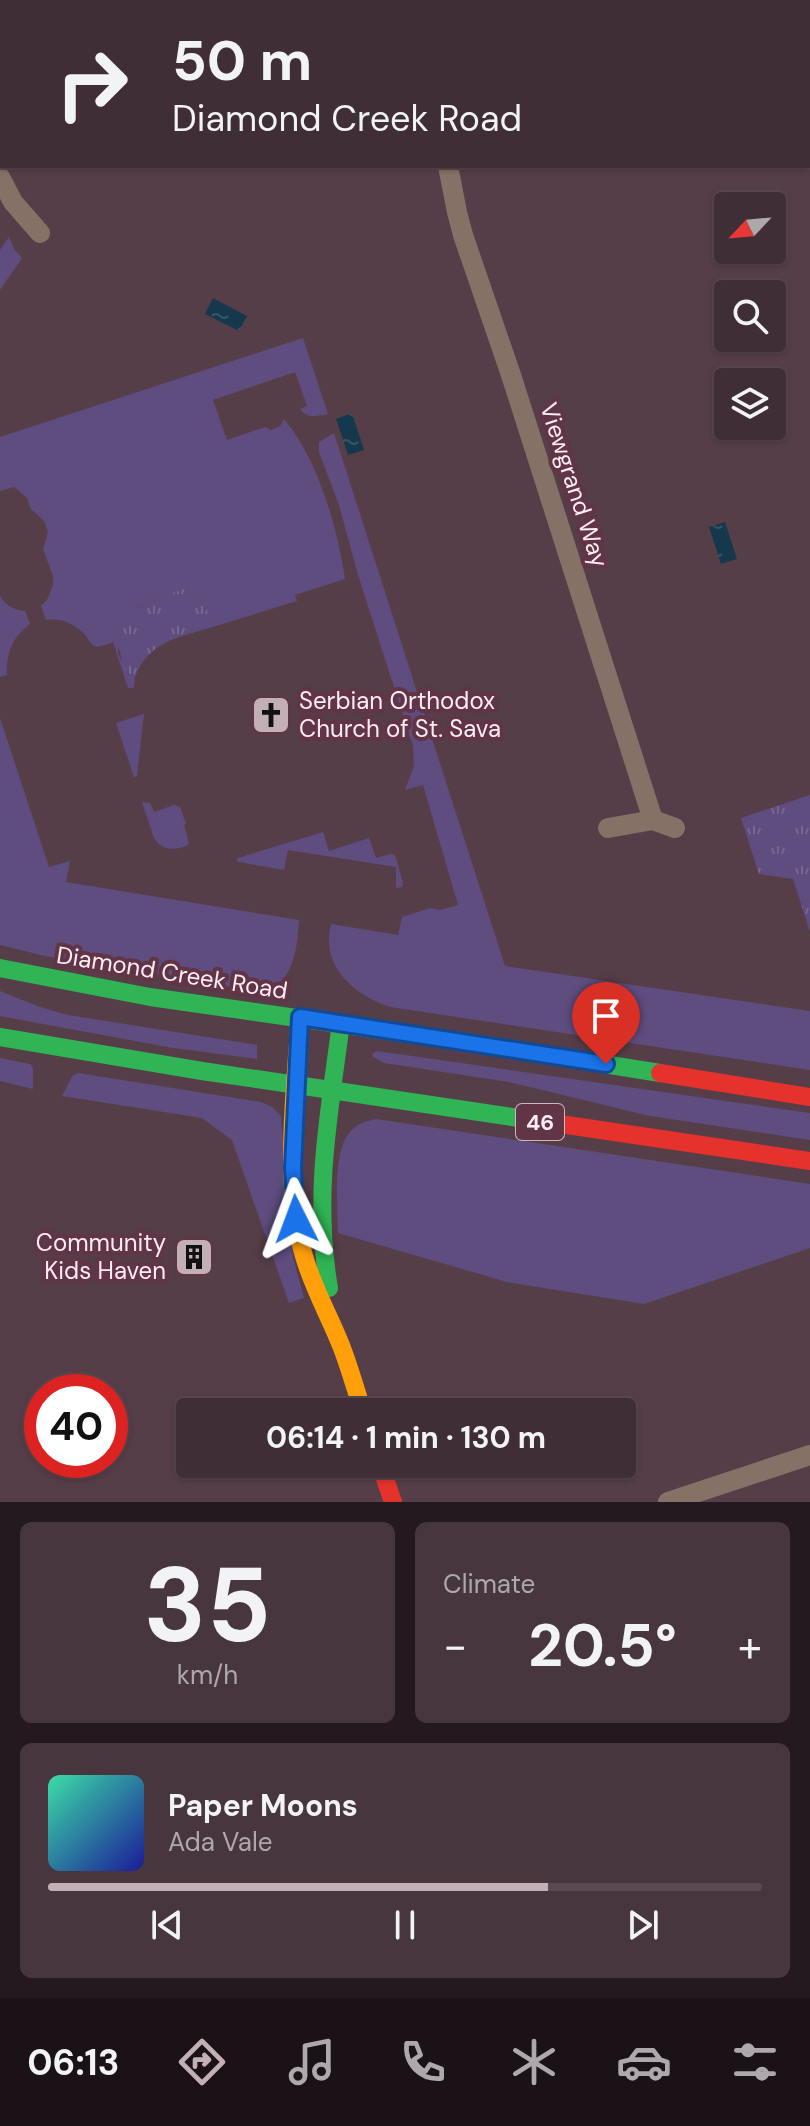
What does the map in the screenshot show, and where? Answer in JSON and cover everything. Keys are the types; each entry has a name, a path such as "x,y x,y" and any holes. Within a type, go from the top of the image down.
{"main road":[{"name":"Diamond Creek Road","path":"0,968 150,997 341,1023 810,1097"},
{"path":"300,1017 293,1168 296,1219 304,1257 342,1348 358,1398"},
{"path":"341,1023 324,1153 321,1210 326,1273 342,1348"},
{"name":"46","path":"0,1037 111,1058 810,1161"},
{"path":"385,1478 393,1502"}],"street":[{"name":"Viewgrand Way","path":"448,168 463,235 511,375 653,820"},
{"path":"0,177 13,202 40,233"},
{"path":"608,828 653,820 675,828"},
{"path":"668,1502 810,1455"}],"green space":[{"path":"9,237 22,258 0,290 0,250"},
{"path":"303,338 328,414 309,416 300,409 307,406 295,372 213,400 227,440 265,427 271,430 280,426 284,419 296,435 325,495 345,579 295,595 297,601 213,627 198,586 159,598 147,606 131,607 118,646 128,674 135,677 134,688 128,688 113,642 94,646 73,625 46,620 41,606 53,585 53,576 43,549 48,532 27,498 14,487 0,491 0,437"},
{"path":"334,433 505,966 810,1011 810,1070 390,1007 364,995 343,977 331,953 331,924 398,935 402,917 430,908 440,910 458,905 423,785 405,790 414,766 413,746 339,505 319,452 319,442"},
{"path":"198,585 213,627 166,642 148,655 135,677 129,674 114,641 120,611 127,607 147,606 162,596"},
{"path":"0,596 11,607 25,611 30,624 15,640 9,653 7,675 0,677"},
{"path":"144,714 137,776 134,777 116,723"},
{"path":"0,718 49,867 70,861 66,882 299,920 295,954 279,983 258,991 45,956 0,945"},
{"path":"810,795 810,932 793,879 759,874 741,818"},
{"path":"142,802 150,803 154,812 174,805 180,807 186,824 187,846 169,848 157,842"},
{"path":"323,832 329,851 369,838 376,858 395,855 402,887 396,888 396,867 288,850 284,870 236,860"},
{"path":"0,991 68,1015 257,1045 257,1059 173,1048 0,1016"},
{"path":"377,1051 810,1113 810,1140 650,1116 509,1082 384,1063 373,1057 372,1054"},
{"path":"0,1058 30,1064 33,1068 33,1089 0,1081"},
{"path":"78,1073 261,1102 272,1107 281,1116 293,1257 304,1298 289,1303 232,1140 202,1118 62,1096 73,1075"},
{"path":"376,1119 810,1184 810,1248 644,1304 507,1282 338,1233 337,1178 341,1149 355,1127"}],"water":[{"path":"213,298 247,316 239,331 205,314"},
{"path":"352,413 364,450 348,455 336,419"},
{"path":"725,522 737,559 721,564 709,527"}],"traffic: fast":[{"path":"0,968 150,997 660,1073"},
{"path":"329,1288 322,1220 324,1155 341,1023"},
{"path":"0,1037 202,1071 553,1123"}],"traffic: slow":[{"path":"300,1017 292,1138 298,1229 308,1268 342,1348 358,1398"}],"traffic: jam":[{"path":"660,1073 810,1097"},
{"path":"553,1123 810,1161"},
{"path":"385,1478 393,1502"}],"place":[{"name":"Serbian Orthodox Church of St. Sava","path":"271,715"},
{"name":"Community Kids Haven","path":"194,1257"}],"route":[{"path":"296,1219 293,1168 300,1017 606,1064"}]}
